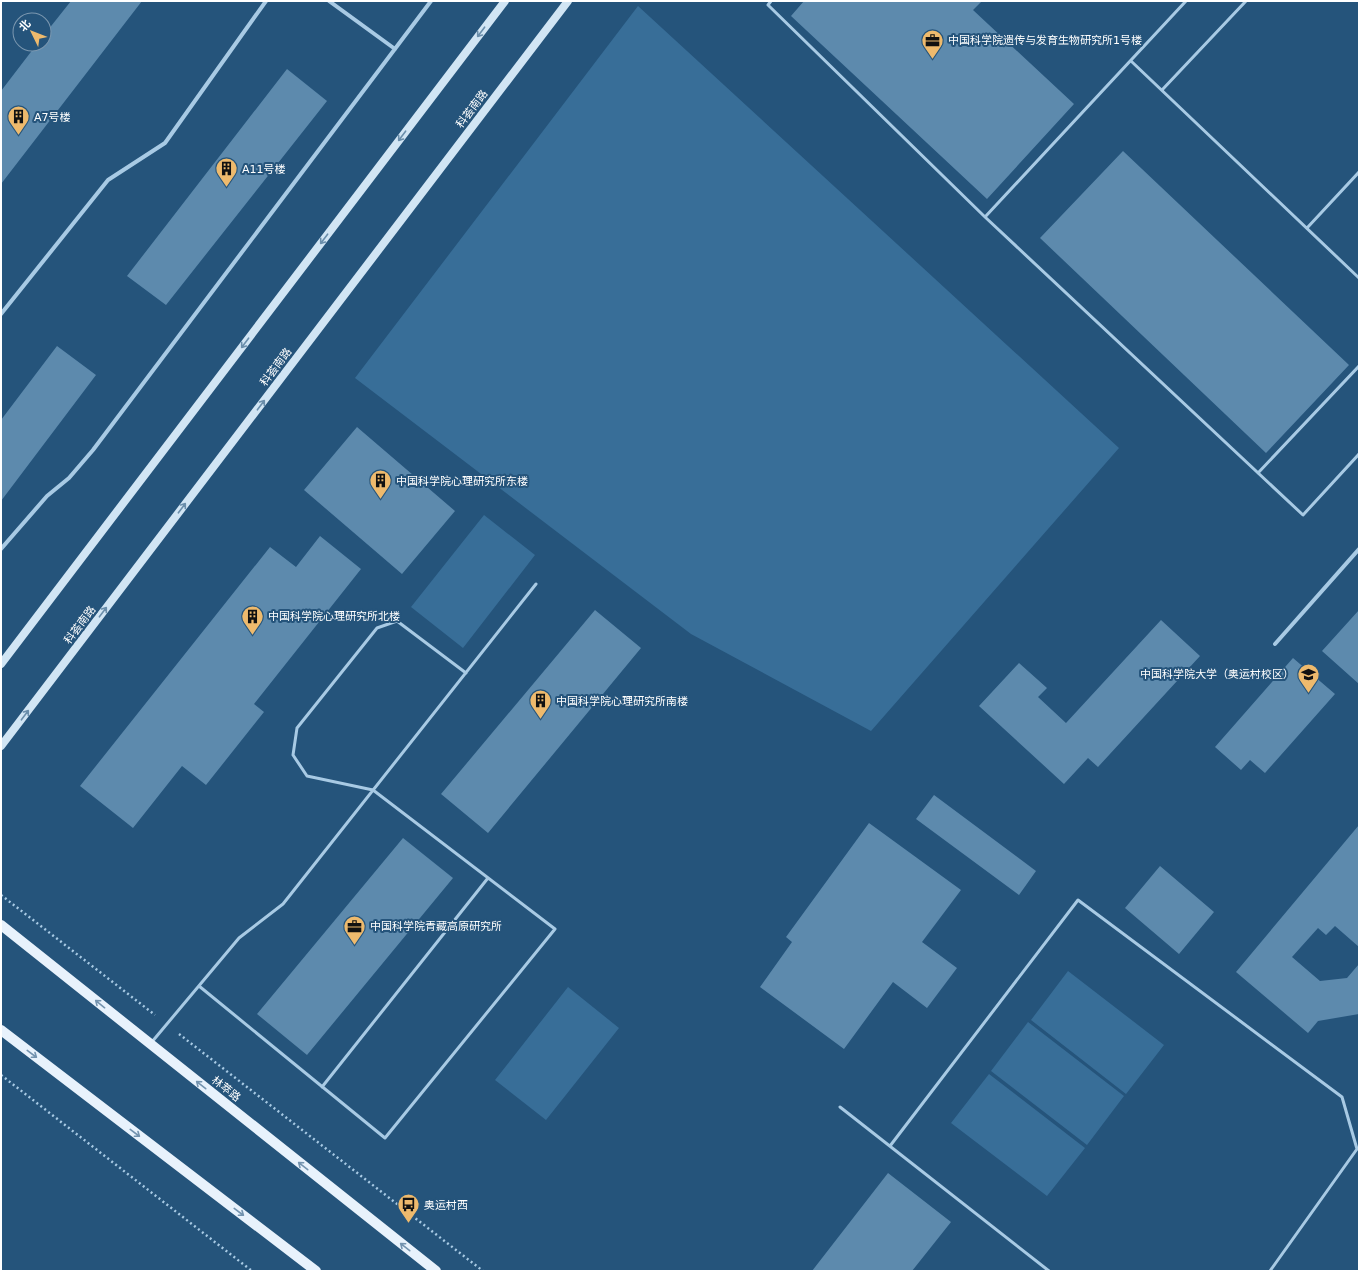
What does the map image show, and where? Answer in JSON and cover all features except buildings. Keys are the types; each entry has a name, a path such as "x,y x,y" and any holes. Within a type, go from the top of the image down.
{"main road":[{"name":"林萃路","path":"1,925 436,1271"},
{"path":"1,1030 316,1271"}],"street":[{"path":"1,314 108,180 165,143 266,1"},
{"path":"329,1 395,49"},
{"path":"1,549 48,496 69,478 93,450 431,1"},
{"path":"1,664 505,1"},
{"name":"科荟南路","path":"1,746 568,1"},
{"path":"1275,644 1359,549"}],"lane":[{"path":"771,1 768,5 985,217 1303,515 1359,454"},
{"path":"985,217 1186,1"},
{"path":"1162,90 1246,1"},
{"path":"1131,61 1359,278"},
{"path":"1306,228 1359,172"},
{"path":"1258,472 1359,366"},
{"path":"150,1044 239,938 283,904 536,584"},
{"path":"199,986 385,1138 555,929 373,790 307,776 293,755 297,728 377,628 397,621 466,673"},
{"path":"322,1087 488,878"},
{"path":"890,1146 1078,900 1342,1097 1358,1150 1270,1271"},
{"path":"840,1107 1049,1271"}],"path":[{"path":"1,895 483,1271"},
{"path":"1,1075 252,1271"}],"shaded area":[{"path":"638,6 1119,448 871,731 691,634 355,378"},
{"path":"484,515 535,555 463,648 411,607"},
{"path":"1068,971 1164,1045 1126,1094 1031,1020"},
{"path":"568,987 619,1028 546,1120 495,1080"},
{"path":"1028,1022 1124,1096 1087,1145 991,1071"},
{"path":"989,1074 1085,1148 1047,1196 951,1123"}],"place":[{"name":"中国科学院遗传与发育生物研究所1号楼","path":"932,60"},
{"name":"A7号楼","path":"19,136"},
{"name":"A11号楼","path":"226,188"},
{"name":"中国科学院心理研究所东楼","path":"380,500"},
{"name":"中国科学院心理研究所北楼","path":"253,636"},
{"name":"中国科学院大学（奥运村校区）","path":"1309,694"},
{"name":"中国科学院心理研究所南楼","path":"541,720"},
{"name":"中国科学院青藏高原研究所","path":"355,946"},
{"name":"奥运村西","path":"409,1224"}]}
